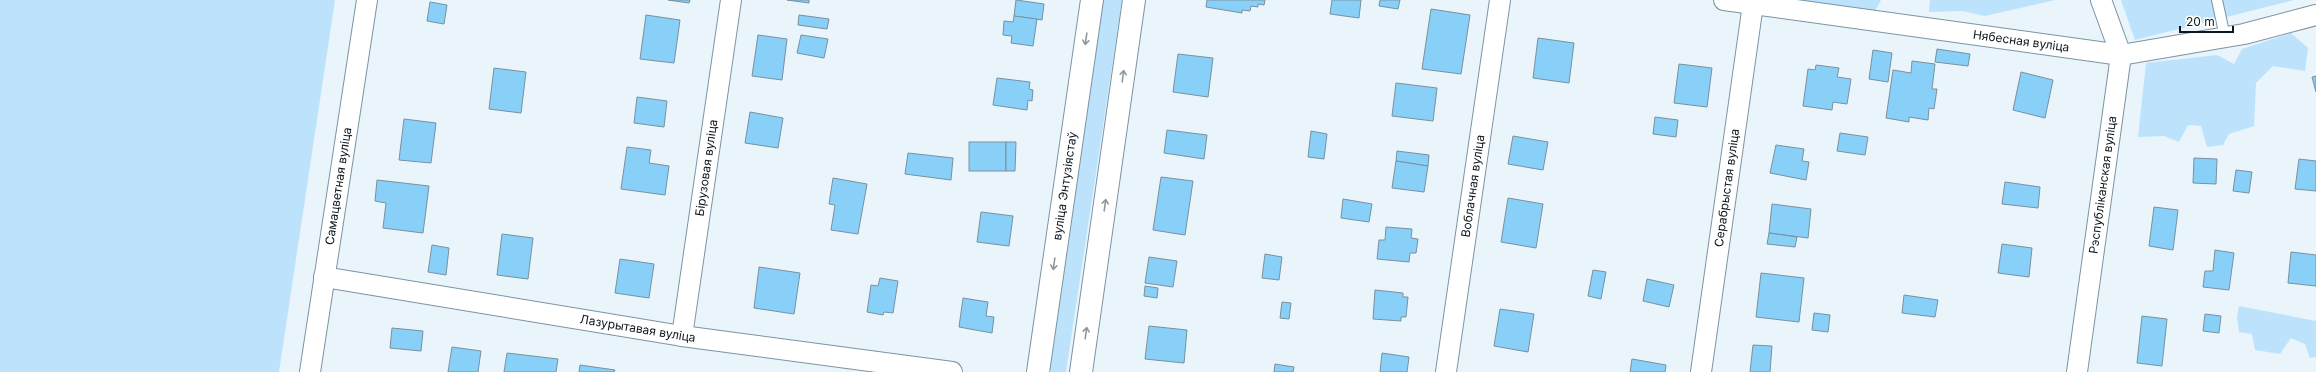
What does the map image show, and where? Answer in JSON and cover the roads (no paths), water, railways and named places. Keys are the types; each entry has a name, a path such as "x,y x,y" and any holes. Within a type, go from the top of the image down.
{"street":[{"name":"Самацветная вуліца","path":"310,372 367,0"},
{"name":"Бірузовая вуліца","path":"682,336 731,0"},
{"name":"вуліца Энтузіястаў","path":"1038,372 1092,0"},
{"path":"1081,372 1134,0"},
{"name":"Воблачная вуліца","path":"1446,372 1500,0"},
{"name":"Нябесная вуліца","path":"1724,0 2121,54 2225,37 2316,15"},
{"name":"Рэспубліканская вуліца","path":"2077,372 2121,54 2101,0"},
{"name":"Серабрыстая вуліца","path":"1701,372 1753,4"},
{"name":"Лазурытавая вуліца","path":"324,277 682,336 952,372"}],"lane":[{"path":"2217,0 2225,37"}]}
